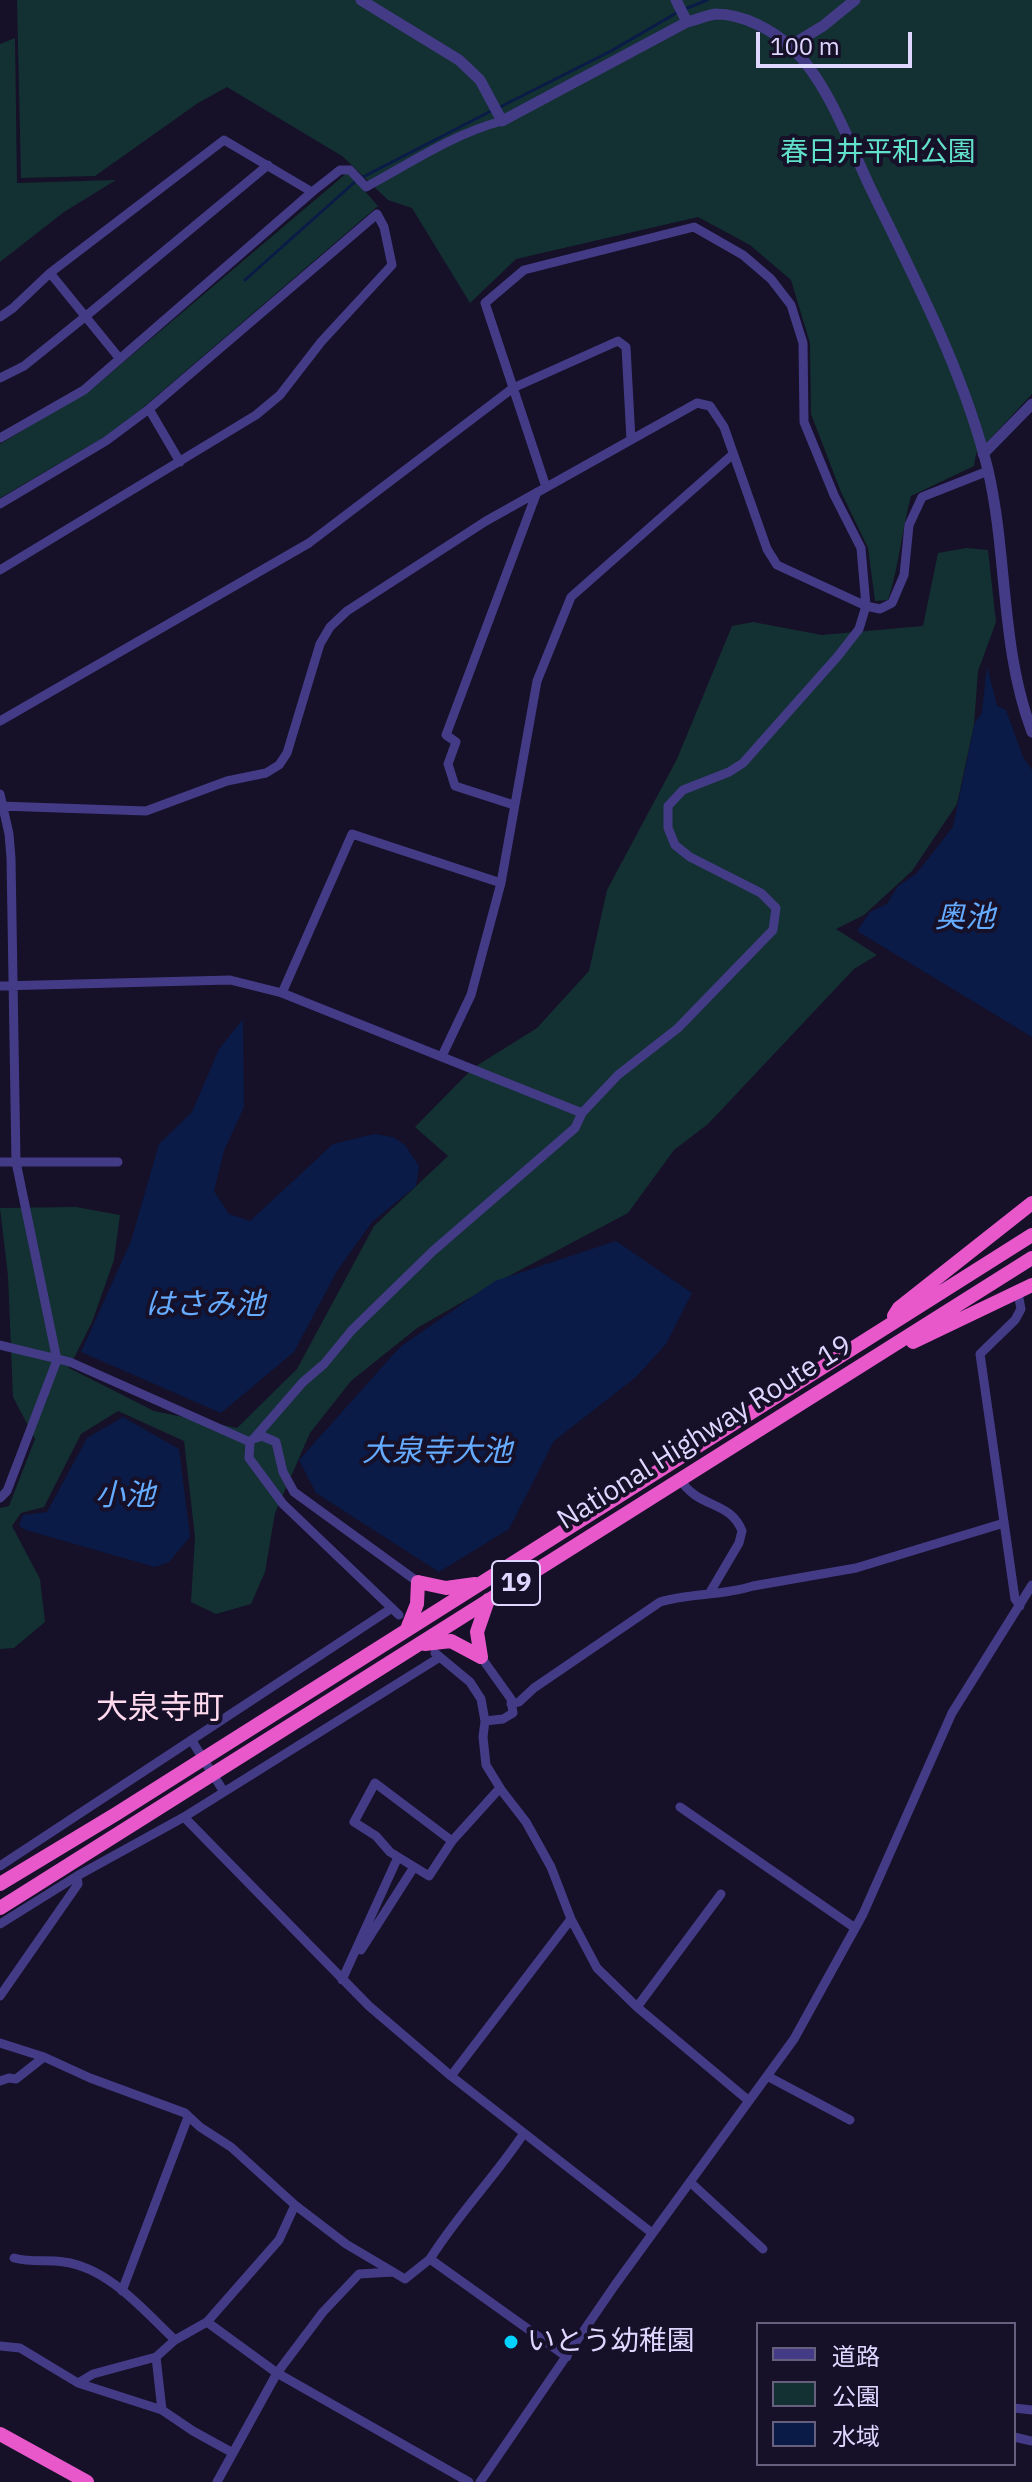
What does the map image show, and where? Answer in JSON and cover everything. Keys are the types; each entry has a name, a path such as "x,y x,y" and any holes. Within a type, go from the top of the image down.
{"highway":[{"path":"887,1326 899,1308 1032,1203"},
{"name":"National Highway Route 19","path":"0,1884 1032,1235"},
{"name":"National Highway Route 19","path":"0,1908 1032,1258"},
{"path":"897,1343 914,1342 1032,1285"},
{"path":"407,1630 417,1604 418,1582 446,1588 480,1584"},
{"path":"481,1657 477,1632 488,1600"},
{"path":"419,1645 451,1641 481,1657"},
{"path":"0,2434 79,2480"}],"street":[{"path":"361,0 459,60 480,80 502,121"},
{"path":"676,0 687,22"},
{"path":"790,46 823,26 855,0"},
{"path":"0,438 84,390 340,170 350,170 366,187 450,143 502,121 687,22 715,14 736,17 755,23 790,46 804,60 822,88 959,376 988,471 997,521 1013,670 1032,732"},
{"path":"0,317 50,273 224,140 312,192"},
{"path":"0,378 24,366 268,165"},
{"path":"0,504 106,441 149,409 377,214 384,227 392,265 321,342 280,395 256,415 0,570"},
{"path":"0,1866 395,1612 283,1504 249,1458 253,1439 352,1330 433,1251 575,1128 582,1113 618,1075 678,1028 773,930 776,908 761,893 690,857 675,845 668,828 668,806 683,790 729,772 743,763 859,629 866,606 861,548 834,495 804,422 803,343 791,305 771,279 743,255 694,227 524,270 485,303 542,490 446,735 456,742 448,764 455,786 514,805"},
{"path":"50,273 120,359"},
{"path":"0,721 309,543 513,388 618,341 626,347 631,440"},
{"path":"2,806 146,811 227,781 266,773 279,765 287,753 320,644 330,627 347,611 542,490 697,403 710,406 718,414 767,549 777,565 866,606 880,609 892,603 904,575 909,525 922,497 988,471"},
{"path":"983,454 1032,404"},
{"path":"149,409 180,462"},
{"path":"442,1056 471,995 501,883 537,681 571,597 732,455"},
{"path":"0,794 11,858 16,1162 57,1360 7,1491 0,1498"},
{"path":"282,993 352,834 501,883"},
{"path":"0,986 230,980 282,993 582,1113"},
{"path":"0,1162 118,1162"},
{"path":"1018,1293 1021,1309 1015,1320 980,1354 1015,1599 1020,1606"},
{"path":"0,1345 70,1362 253,1439 269,1437 276,1442 283,1472 294,1492 418,1582"},
{"path":"680,1479 694,1497 733,1514 742,1531 739,1543 709,1594"},
{"path":"511,1704 519,1702 534,1688 660,1602 680,1596 737,1591 856,1568 1004,1523"},
{"path":"480,2482 652,2233 794,2039 855,1928 952,1713 1032,1585"},
{"path":"0,1924 77,1876 184,1817 438,1655 470,1682 481,1699 486,1765 526,1822 551,1867 571,1919 597,1968 637,2007 749,2101"},
{"path":"481,1657 511,1699 513,1713 503,1719 485,1721"},
{"path":"192,1741 224,1792"},
{"path":"452,1841 375,1783 354,1822 376,1836 390,1852 429,1876 452,1841 500,1788"},
{"path":"680,1807 855,1928"},
{"path":"184,1817 342,1980 451,2076 652,2233"},
{"path":"342,1980 398,1857"},
{"path":"342,1980 414,1867"},
{"path":"0,1996 78,1884 77,1876"},
{"path":"637,2007 721,1894"},
{"path":"451,2076 571,1919"},
{"path":"0,2043 44,2057 90,2078 185,2113 231,2147 295,2205 346,2244 405,2279 430,2259 450,2227 505,2162 524,2133"},
{"path":"0,2081 16,2079 44,2057"},
{"path":"767,2076 850,2120"},
{"path":"122,2291 188,2117"},
{"path":"690,2182 763,2249"},
{"path":"78,2383 93,2374 156,2357 175,2340 207,2322 279,2240 295,2205"},
{"path":"14,2258 33,2263 70,2263 100,2275 175,2340"},
{"path":"430,2259 567,2357"},
{"path":"217,2482 277,2373 323,2312 359,2274 393,2272"},
{"path":"207,2322 277,2373 469,2482"},
{"path":"0,2346 20,2348 78,2383 162,2410 233,2453"},
{"path":"156,2357 162,2410"}],"green space":[{"name":"春日井平和公園","path":"17,0 1032,0 1032,394 976,454 974,466 911,496 888,600 875,601 868,548 841,492 811,414 810,343 791,280 750,245 698,217 516,259 470,303 412,208 388,200 342,156 227,87 198,103 95,176 21,178"},
{"path":"15,38 17,183 116,180 64,212 0,262 0,44"},
{"path":"348,172 378,206 139,411 106,436 0,498 0,444 93,388"},
{"path":"966,548 988,550 996,622 978,671 974,725 957,804 912,871 864,915 836,929 877,955 854,969 708,1124 674,1150 628,1213 417,1328 351,1381 310,1433 275,1513 265,1572 251,1604 216,1614 191,1602 195,1537 184,1441 118,1411 81,1434 44,1507 21,1513 12,1526 40,1579 45,1622 14,1648 0,1649 0,1508 9,1506 35,1439 13,1397 8,1276 0,1208 76,1207 120,1215 114,1260 92,1322 69,1368 154,1411 237,1428 297,1369 374,1226 448,1156 415,1127 473,1068 537,1028 589,971 607,890 677,759 732,626 753,622 822,635 923,626 938,553"}],"water":[{"name":"奥池","path":"987,666 997,706 1006,710 1023,757 1032,770 1032,1037 857,931 870,912 887,904 898,886 916,874 953,827 975,722 982,713"},
{"name":"はさみ池","path":"243,1019 244,1107 224,1151 214,1191 229,1214 250,1221 333,1144 374,1134 393,1137 405,1145 419,1166 416,1186 372,1222 337,1271 294,1352 221,1413 81,1352 131,1241 159,1144 192,1112 219,1049"},
{"name":"大泉寺大池","path":"616,1241 692,1293 666,1344 636,1377 554,1441 509,1529 439,1572 316,1493 299,1460 400,1347 495,1281"},
{"name":"小池","path":"123,1417 179,1449 190,1537 169,1562 155,1567 19,1526 23,1515 47,1512 87,1438"}],"waterway":[{"path":"685,9 707,0"},
{"path":"498,108 611,51 678,12"},
{"path":"363,177 491,111"},
{"path":"245,280 356,181"}],"place":[{"name":"いとう幼稚園","path":"511,2342"}],"district":[{"name":"大泉寺町","path":"160,1709"}]}
